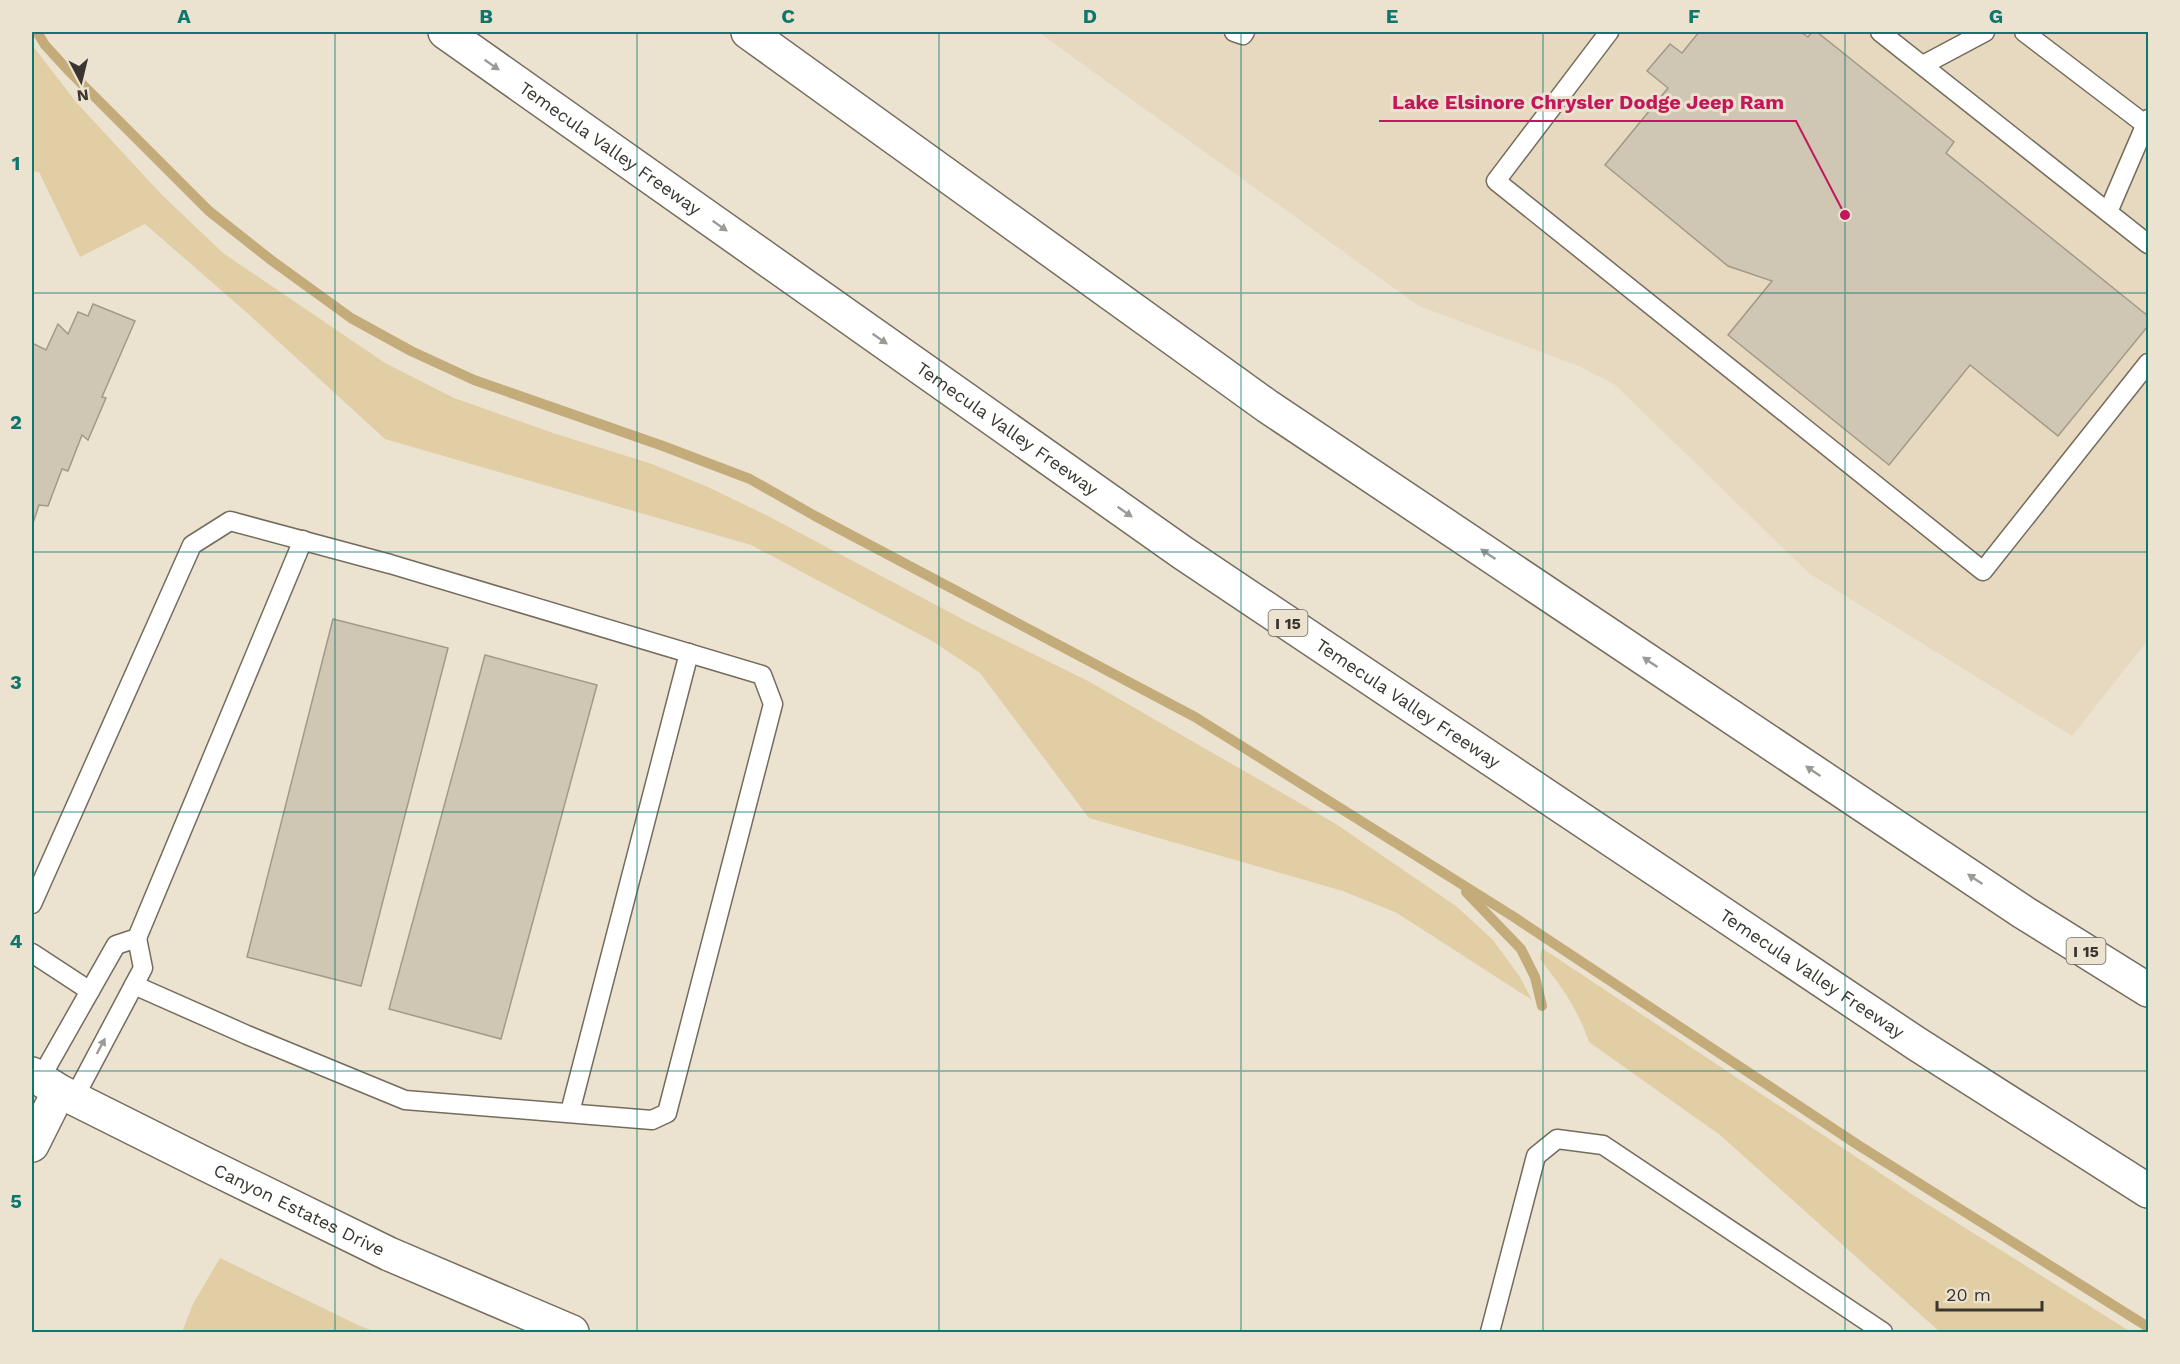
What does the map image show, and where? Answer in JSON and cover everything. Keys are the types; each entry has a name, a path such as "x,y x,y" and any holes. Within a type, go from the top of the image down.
{"main road":[{"name":"Temecula Valley Freeway","path":"445,32 1184,553 1917,1044 2148,1191"},
{"name":"I 15","path":"748,32 1267,406 2003,898 2148,990"},
{"path":"32,1145 51,1085"},
{"name":"Canyon Estates Drive","path":"51,1085 389,1254 572,1332"}],"lane":[{"path":"1234,32 1243,34 1245,32"},
{"path":"1609,32 1496,181 1983,571 2148,363"},
{"path":"1880,32 2148,244"},
{"path":"1923,65 1986,32"},
{"path":"2024,32 2147,122 2108,212"},
{"path":"32,904 192,545 230,521 402,567 762,675 773,704 771,716 667,1113 652,1120 405,1100 247,1035 134,985"},
{"path":"51,1085 134,985 143,968 137,938 303,540"},
{"path":"570,1112 689,653"},
{"path":"51,1085 90,991 116,945 137,938"},
{"path":"32,953 90,991"},
{"path":"1490,1332 1536,1156 1557,1139 1603,1145 1883,1332"}],"shaded area":[{"path":"1038,32 2148,32 2148,640 2072,736 1810,574 1614,384 1581,367 1419,306"},
{"path":"32,45 76,102 162,195 223,253 385,363 454,398 553,433 652,464 708,487 768,516 968,622 1088,681 1336,824 1456,906 1493,940 1520,977 1532,1000 1397,913 1343,891 1089,818 980,673 934,642 751,545 385,439 245,311 145,224 80,257 39,172 32,171"},
{"path":"1542,948 1916,1197 2131,1332 1940,1332 1720,1135 1589,1042 1568,998 1540,959"},
{"path":"220,1258 360,1326 377,1332 182,1332 193,1304"}],"building":[{"path":"1699,32 1801,32 1808,37 1812,32 1817,32 1954,142 1946,153 2148,316 2148,326 2058,436 1970,365 1889,465 1728,335 1772,281 1728,266 1605,165 1668,88 1647,71 1670,44 1682,53"},
{"path":"93,304 135,321 102,397 106,398 88,440 82,435 68,471 62,469 48,506 39,505 32,526 32,343 46,350 58,324 68,334 78,312 88,316"},
{"path":"333,619 448,648 361,986 247,957"},
{"path":"485,655 597,685 501,1039 389,1009"}],"waterway":[{"path":"37,32 45,45 66,68 209,211 271,260 351,318 411,351 474,380 750,479 815,516 1195,717 1514,917 1858,1145 2148,1327"},
{"path":"1466,892 1521,949 1535,977 1542,1006"}],"place":[{"name":"Lake Elsinore Chrysler Dodge Jeep Ram","path":"1845,215"}]}
